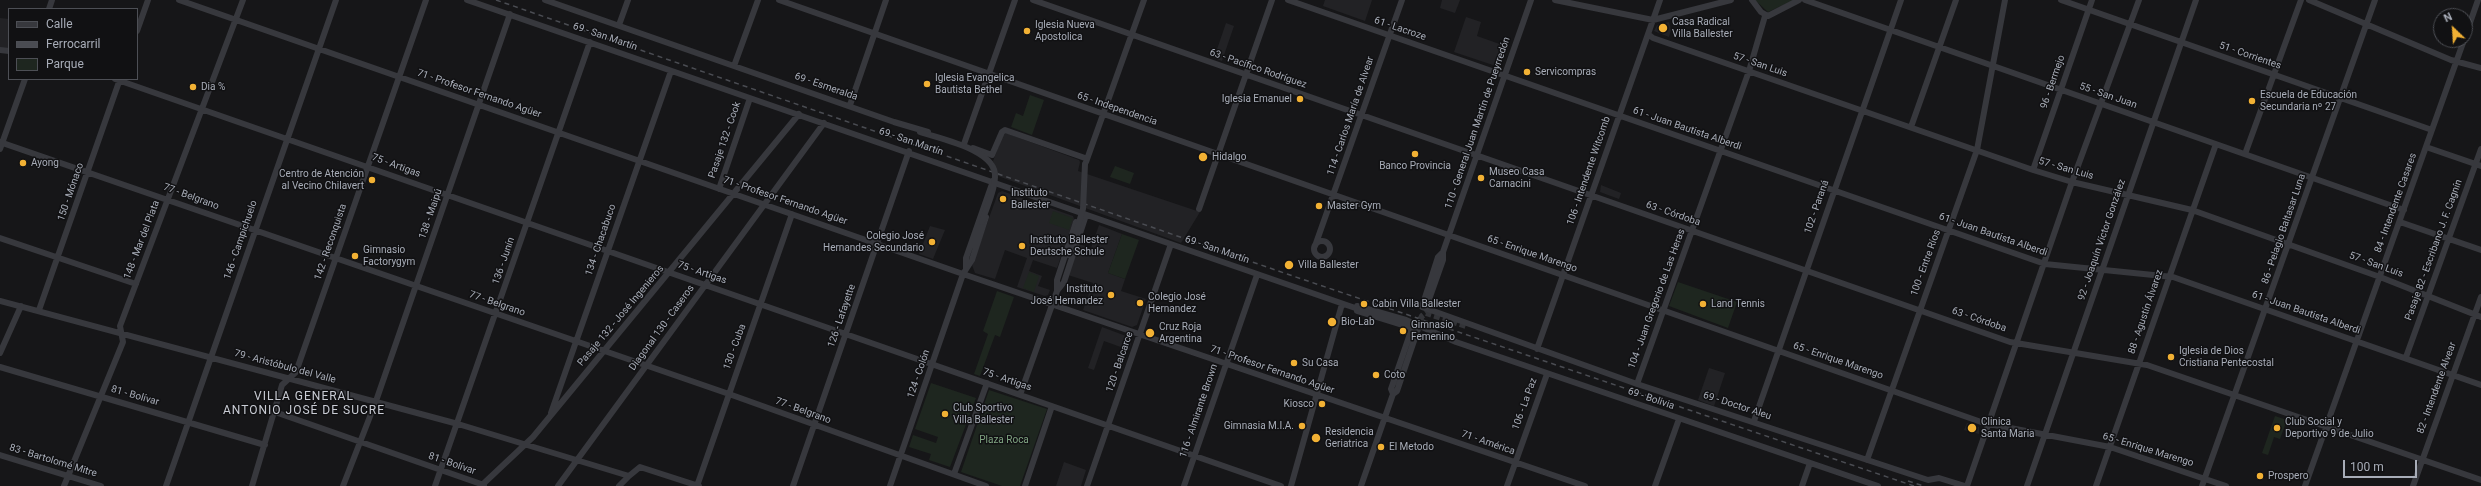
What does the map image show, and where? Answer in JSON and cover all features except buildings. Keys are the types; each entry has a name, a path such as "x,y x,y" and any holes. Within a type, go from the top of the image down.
{"street":[{"path":"138,28 148,0"},
{"name":"71 - Profesor Fernando Agüer","path":"180,0 718,189 1316,396 1384,418"},
{"name":"148 - Mar del Plata","path":"64,486 123,342 120,326 203,109 242,0"},
{"name":"146 - Campichuelo","path":"166,486 336,0"},
{"name":"142 - Reconquista","path":"252,486 282,385 296,372 426,0"},
{"name":"69 - San Martín","path":"467,0 909,152 1412,328 1391,389 1393,394"},
{"name":"69 - Esmeralda","path":"545,0 850,105 894,122 906,124 964,144 992,155 1002,132 1005,130 1085,161"},
{"path":"619,25 628,0"},
{"path":"734,66 758,0"},
{"name":"65 - Independencia","path":"779,0 1449,235"},
{"path":"850,105 886,0"},
{"path":"964,144 1015,0"},
{"name":"63 - Pacífico Rodríguez","path":"1033,0 1477,156"},
{"path":"1020,395 1053,304 1083,209 1085,161 1104,115 1144,0"},
{"path":"1199,209 1272,0"},
{"name":"61 - Lacroze","path":"1288,0 1505,77"},
{"name":"114 - Carlos María de Alvear","path":"1320,240 1330,247 1326,256 1317,255 1315,246 1320,240 1333,195 1402,0"},
{"name":"110 - General Juan Martín de Pueyrredón","path":"1424,308 1438,257 1443,252 1531,0"},
{"path":"1555,0 1653,20 1731,0"},
{"name":"106 - Intendente Witcomb","path":"1537,349 1660,0"},
{"path":"1752,0 1765,16 1771,16 1799,0"},
{"name":"55 - San Juan","path":"1805,0 2216,144 2312,176 2404,210"},
{"name":"102 - Paraná","path":"1754,421 1777,351 1901,0"},
{"path":"1911,127 1956,0"},
{"name":"100 - Entre Ríos","path":"1867,460 1977,150 2005,0"},
{"name":"51 - Corrientes","path":"2061,0 2432,130"},
{"name":"96 - Bermejo","path":"2033,170 2092,0"},
{"path":"1966,486 2045,264 2072,182 2139,0"},
{"name":"92 - Joaquín Víctor González","path":"2027,486 2196,0"},
{"path":"2245,154 2301,0"},
{"path":"2309,0 2456,62 2481,68"},
{"name":"86 - Pelagio Baltasar Luna","path":"2202,486 2266,310 2375,0"},
{"path":"2473,14 2478,0"},
{"name":"138 - Maipú","path":"343,486 376,401 510,14"},
{"name":"104 - Juan Gregorio de Las Heras","path":"1636,384 1664,311 1749,71 1765,16"},
{"name":"57 - San Luis","path":"1648,34 1653,38 2033,170 2072,182 2192,210 2380,277 2478,316"},
{"name":"136 - Junín","path":"435,486 458,424 590,42"},
{"name":"84 - Intendente Casares","path":"2305,486 2461,48"},
{"name":"134 - Chacabuco","path":"550,416 608,251 638,160 671,71"},
{"name":"61 - Juan Bautista Alberdi","path":"1505,77 1619,115 2045,264 2170,277 2406,357 2481,385"},
{"path":"0,149 1,142 25,80"},
{"name":"75 - Artigas","path":"118,80 761,303 987,384 1281,486"},
{"name":"150 - Mónaco","path":"39,310 59,258 118,80"},
{"name":"Pasaje 132 - Cook","path":"718,189 750,98"},
{"name":"Pasaje 132 - José Ingenieros","path":"483,486 526,444 550,416 735,194 799,114"},
{"path":"894,122 980,153 992,164 995,181 966,268"},
{"name":"Diagonal 130 - Caseros","path":"558,486 706,285 763,204 824,123"},
{"name":"77 - Belgrano","path":"1,142 168,199 495,315 728,394 814,426 901,455 986,486"},
{"name":"88 - Agustín Álvarez","path":"2096,486 2216,144"},
{"path":"2426,147 2478,165"},
{"name":"Pasaje 82 - Escribano J. F. Cagnín","path":"2406,357 2478,165 2481,149"},
{"name":"126 - Lafayette","path":"793,486 909,152"},
{"name":"63 - Córdoba","path":"1477,156 2017,344 2139,363 2481,480"},
{"name":"124 - Colón","path":"890,486 963,274 972,260 995,182"},
{"path":"1057,291 1057,280 1079,212"},
{"name":"130 - Cuba","path":"698,486 728,394 792,214"},
{"path":"1057,291 1064,282 1086,215"},
{"path":"2400,222 2481,250"},
{"name":"65 - Enrique Marengo","path":"1449,235 1989,424 2110,447 2226,486"},
{"path":"0,238 136,284"},
{"name":"120 - Balcarce","path":"1087,486 1171,244"},
{"name":"116 - Almirante Brown","path":"1184,486 1257,275"},
{"name":"82 - Intendente Alvear","path":"2413,486 2453,375 2478,316 2481,297"},
{"name":"79 - Aristóbulo del Valle","path":"0,300 211,356 288,379 376,401 526,444 629,476"},
{"path":"1291,486 1316,396 1345,305"},
{"name":"69 - San Martín","path":"1345,305 1361,310"},
{"name":"69 - San Martín","path":"1345,305 1356,306 1419,326"},
{"path":"0,353 21,306"},
{"name":"69 - Doctor Aleu","path":"1424,308 1504,338"},
{"path":"1361,486 1384,418 1393,394 1397,391 1419,326"},
{"name":"69 - Bolivia","path":"1419,326 1456,342 1547,374 1878,486"},
{"name":"69 - Doctor Aleu","path":"1470,327 1636,384 1754,421 1928,480 1939,478 1966,486"},
{"name":"81 - Bolívar","path":"0,367 265,445"},
{"name":"106 - La Paz","path":"1507,486 1547,374"},
{"path":"954,474 987,384"},
{"path":"1025,486 1052,406"},
{"name":"81 - Bolívar","path":"275,412 483,486"},
{"name":"71 - América","path":"1384,418 1585,486"},
{"path":"1655,486 1679,419"},
{"name":"83 - Bartolomé Mitre","path":"0,455 101,486"},
{"path":"1802,486 1810,463"},
{"path":"619,486 640,467 698,486"}],"shaded area":[{"path":"1325,0 1372,0 1365,21 1323,6"},
{"path":"1442,0 1460,0 1455,13 1440,8"},
{"path":"1466,17 1481,22 1477,36 1508,47 1501,66 1499,67 1454,52"},
{"path":"0,18 8,19 8,48 0,48"},
{"name":"Casa Radical Villa Ballester","path":"1669,22 1671,30 1669,37 1654,31 1657,25"},
{"path":"1226,23 1234,26 1222,61 1214,58"},
{"path":"1006,133 1079,160 1078,171 1200,212 1181,243 998,176 993,161 1003,135"},
{"path":"1601,185 1621,193 1619,199 1600,192"},
{"name":"Instituto Ballester Deutsche Schule","path":"1002,191 1073,216 1074,219 1057,268 1033,260 1029,271 1042,276 1038,286 1050,290 1048,295 1045,296 1017,287 1027,258 1005,250 995,279 975,273 972,265 998,193"},
{"path":"1099,225 1122,234 1108,273 1125,279 1121,291 1146,299 1137,325 1132,327 1083,310 1093,283 1068,275 1079,244 1091,248"},
{"name":"Colegio José Hernandes Secundario","path":"930,226 945,230 933,259 919,254"},
{"name":"Instituto José Hernandez","path":"1102,327 1126,336 1131,344 1129,350 1104,341 1094,370 1088,368"},
{"path":"1709,368 1725,373 1714,406 1698,400"},
{"name":"Clinica Santa Maria","path":"1967,423 1979,427 1979,434 1964,430"},
{"path":"1064,462 1086,470 1081,486 1056,486"}],"green space":[{"path":"1755,0 1794,0 1768,12"},
{"path":"1030,95 1044,100 1032,135 1011,127 1016,113 1023,116"},
{"path":"1115,166 1134,173 1130,184 1110,177"},
{"path":"1053,211 1073,218 1069,230 1049,223"},
{"path":"1122,234 1139,240 1125,279 1108,273"},
{"path":"1029,272 1039,276 1034,292 1023,288"},
{"name":"Land Tennis","path":"1678,282 1737,302 1728,328 1669,306"},
{"path":"997,291 1014,297 1000,337 995,335 980,376 974,374 988,334 983,331"},
{"name":"Club Sportivo Villa Ballester","path":"931,383 976,398 950,467 929,460 931,454 909,447 913,435 936,443 938,437 915,429"},
{"name":"Plaza Roca","path":"989,390 1047,409 1020,486 1002,486 961,472"},
{"name":"Club Social y Deportivo 9 de Julio","path":"2275,416 2287,420 2280,439 2274,437 2268,455 2262,453"}],"tunnel":[{"path":"1416,328 1422,316 1426,313 1466,326"},
{"path":"1393,394 1400,373"}],"railway":[{"path":"496,0 1287,274 1914,486"},
{"path":"1908,481 1924,486"}],"place":[{"name":"Casa Radical Villa Ballester","path":"1663,28"},
{"name":"Iglesia Nueva Apostolica","path":"1027,31"},
{"name":"Servicompras","path":"1527,72"},
{"name":"Iglesia Evangelica Bautista Bethel","path":"927,84"},
{"name":"Dia %","path":"193,87"},
{"name":"Iglesia Emanuel","path":"1300,99"},
{"name":"Escuela de Educación Secundaria nº 27","path":"2252,101"},
{"name":"Banco Provincia","path":"1415,154"},
{"name":"Hidalgo","path":"1203,157"},
{"name":"Ayong","path":"23,163"},
{"name":"Museo Casa Carnacini","path":"1481,178"},
{"name":"Centro de Atención al Vecino Chilavert","path":"372,180"},
{"name":"Instituto Ballester","path":"1003,199"},
{"name":"Master Gym","path":"1319,206"},
{"name":"Colegio José Hernandes Secundario","path":"932,242"},
{"name":"Instituto Ballester Deutsche Schule","path":"1022,246"},
{"name":"Gimnasio Factorygym","path":"355,256"},
{"name":"Villa Ballester","path":"1289,265"},
{"name":"Instituto José Hernandez","path":"1111,295"},
{"name":"Colegio José Hernandez","path":"1140,303"},
{"name":"Cabin Villa Ballester","path":"1364,304"},
{"name":"Land Tennis","path":"1703,304"},
{"name":"Bio-Lab","path":"1332,322"},
{"name":"Gimnasio Femenino","path":"1403,331"},
{"name":"Cruz Roja Argentina","path":"1150,333"},
{"name":"Iglesia de Dios Cristiana Pentecostal","path":"2171,357"},
{"name":"Su Casa","path":"1294,363"},
{"name":"Coto","path":"1376,375"},
{"name":"Kiosco","path":"1322,404"},
{"name":"Club Sportivo Villa Ballester","path":"945,414"},
{"name":"Gimnasia M.I.A.","path":"1302,426"},
{"name":"Clinica Santa Maria","path":"1972,428"},
{"name":"Club Social y Deportivo 9 de Julio","path":"2277,428"},
{"name":"Residencia Geriatrica","path":"1316,438"},
{"name":"El Metodo","path":"1381,447"},
{"name":"Prospero","path":"2260,476"}],"district":[{"name":"VILLA GENERAL ANTONIO JOSÉ DE SUCRE","path":"304,404"}]}
